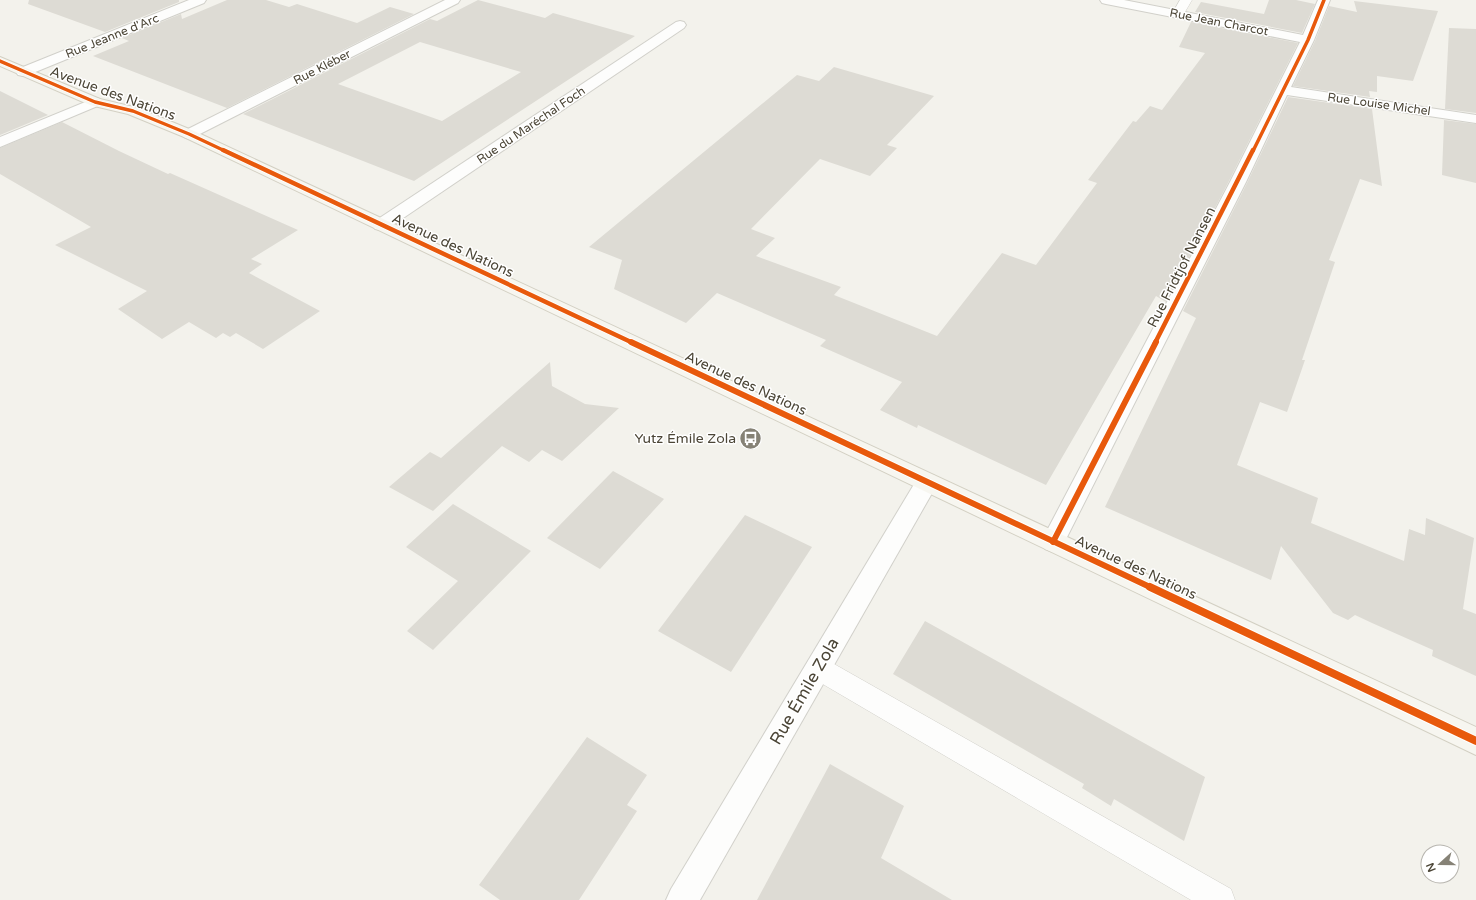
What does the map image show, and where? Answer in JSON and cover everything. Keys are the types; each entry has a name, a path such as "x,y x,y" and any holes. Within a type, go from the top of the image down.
{"main road":[{"name":"Avenue des Nations","path":"0,61 95,102 134,111 189,134 1476,741"}],"street":[{"name":"Rue Jeanne d'Arc","path":"23,72 200,0"},
{"name":"Rue Kléber","path":"189,134 454,0"},
{"name":"Rue Jean Charcot","path":"1106,0 1308,40"},
{"name":"Rue Fridtjof Nansen","path":"1053,542 1238,182 1282,90 1308,40 1324,0"},
{"name":"Rue du Maréchal Foch","path":"381,225 680,24"},
{"name":"Rue Louise Michel","path":"1282,90 1476,119"},
{"path":"0,142 95,102"},
{"name":"Rue Émile Zola","path":"682,900 927,482"}],"lane":[{"path":"1178,14 1186,0"},
{"path":"818,668 1220,900"}],"building":[{"path":"29,0 179,0 179,2 105,32 28,4"},
{"path":"227,0 266,0 289,7 297,4 357,23 390,7 414,14 227,108 93,56 129,41 122,38 181,14 182,19"},
{"path":"478,0 545,18 553,13 635,36 414,181 243,114 430,19 437,21","holes":["420,42 521,72 442,121 338,84"]},
{"path":"1269,0 1296,0 1315,4 1302,33 1195,12 1201,2 1264,14"},
{"path":"1354,1 1438,11 1413,81 1377,76 1377,92 1369,91 1370,97 1293,86 1315,41 1329,6 1357,12"},
{"path":"1191,22 1298,43 1166,302 1156,296 1046,485 918,425 917,428 880,410 902,382 820,346 826,340 717,293 686,323 614,289 622,260 589,247 797,75 819,81 834,67 934,96 887,145 897,148 870,176 820,159 751,229 775,238 756,256 841,287 834,295 937,336 1002,253 1036,265 1097,183 1088,180 1133,121 1136,122 1150,106 1162,110 1205,53 1179,47"},
{"path":"1449,28 1476,29 1476,113 1445,109"},
{"path":"0,91 48,115 0,135"},
{"path":"1288,97 1372,109 1382,186 1360,179 1329,260 1335,262 1302,360 1305,360 1287,412 1260,402 1237,465 1318,498 1311,523 1404,561 1409,529 1425,535 1426,518 1474,538 1463,609 1476,614 1476,676 1432,656 1433,650 1355,615 1348,620 1333,613 1281,546 1271,580 1105,507 1196,318 1183,311"},
{"path":"1444,120 1476,124 1476,183 1442,175"},
{"path":"62,122 168,174 170,173 298,230 251,259 262,264 249,273 320,311 263,349 236,333 230,337 223,333 216,338 189,322 162,339 118,309 147,291 55,245 91,227 0,174 0,148"},
{"path":"550,362 552,386 585,404 619,408 562,461 542,450 529,462 502,446 433,511 389,487 430,452 441,458"},
{"path":"613,471 664,499 600,569 547,538"},
{"path":"453,504 531,551 433,650 407,631 458,581 406,547"},
{"path":"745,515 812,547 731,672 658,631"},
{"path":"925,621 1205,777 1184,841 1114,799 1111,806 1082,788 1084,784 893,674"},
{"path":"587,737 647,775 627,805 637,811 579,900 500,900 479,885"},
{"path":"830,764 904,806 881,858 952,900 757,900"}],"cycle path":[{"path":"1053,542 1238,182 1282,90 1308,40 1324,0"},
{"path":"0,61 95,102 133,111 189,134 1476,741"}],"place":[{"name":"Yutz Émile Zola","path":"751,438"}]}
